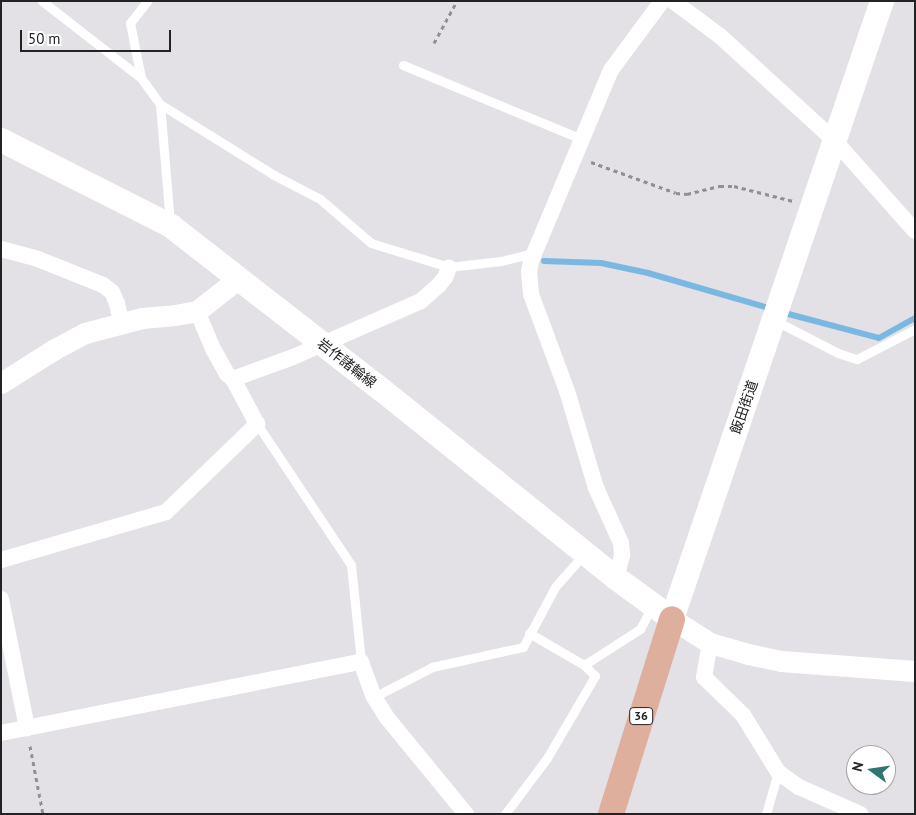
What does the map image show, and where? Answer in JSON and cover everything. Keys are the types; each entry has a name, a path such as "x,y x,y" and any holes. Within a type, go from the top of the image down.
{"main road":[{"name":"飯田街道","path":"611,814 662,612 774,320 882,1"},
{"name":"岩作諸輪線","path":"1,140 170,226 323,344 584,553 662,612"}],"street":[{"path":"616,578 622,556 621,543 596,488 567,391 531,294 529,272 534,253 611,70 662,1"},
{"path":"673,1 720,36 835,141 915,231"},
{"path":"1,249 38,259 103,285 112,292 117,303 121,322"},
{"path":"233,379 294,357 421,301 439,285 446,276 449,267"},
{"path":"1,383 53,350 85,333 121,322 197,311 239,278"},
{"path":"1,560 166,512 257,424 233,379 226,374 197,311"},
{"path":"1,599 27,728"},
{"path":"662,612 710,643 781,661 915,671"},
{"path":"710,643 704,677 743,715 778,772 799,787 860,814"},
{"path":"1,733 361,662 374,697 388,719 466,814"}],"lane":[{"path":"42,1 142,78 160,104 274,176 320,199 371,243 449,267 501,261 534,253"},
{"path":"142,78 130,23 146,1"},
{"path":"403,65 582,139"},
{"path":"160,104 170,226"},
{"path":"774,320 838,353 857,359 915,328"},
{"path":"257,424 351,565 361,662"},
{"path":"374,697 432,667 523,647 528,633 555,587 584,553"},
{"path":"584,665 640,629 662,612"},
{"path":"505,814 547,758 595,676 584,665 528,633"},
{"path":"766,814 778,772"}],"path":[{"path":"434,44 457,1"},
{"path":"576,157 676,193 692,193 720,186 734,186 773,195 812,209"},
{"path":"27,728 44,814"}],"waterway":[{"path":"544,261 601,263 648,273 772,309"},
{"path":"781,312 879,338 915,318"}]}
